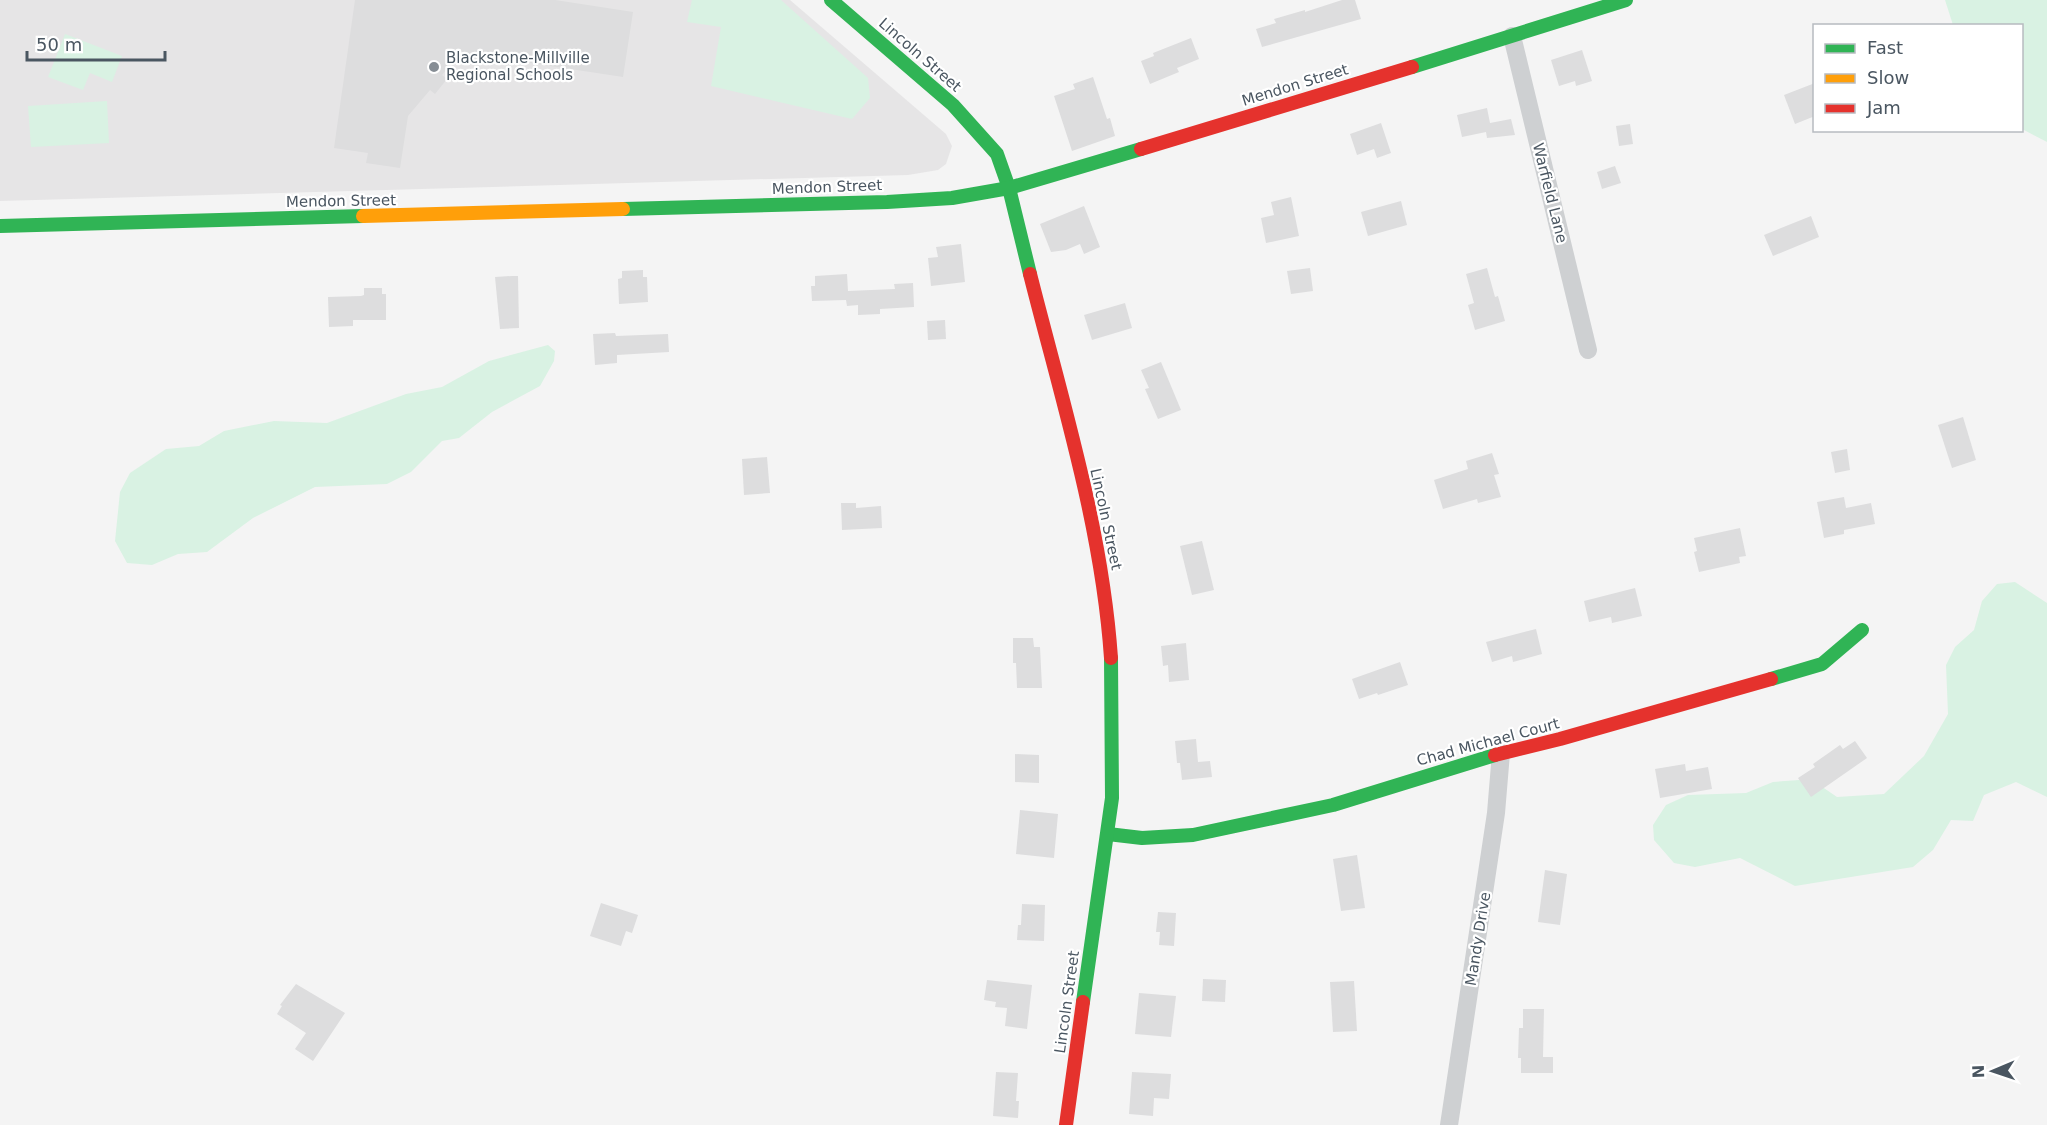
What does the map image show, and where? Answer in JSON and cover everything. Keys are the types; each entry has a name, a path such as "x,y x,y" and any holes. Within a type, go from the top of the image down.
{"street":[{"name":"Lincoln Street","path":"831,0 953,105 997,154 1010,188 1096,535 1109,626 1113,694 1112,798 1066,1125"},
{"name":"Mendon Street","path":"0,226 952,198 1010,188 1626,0"},
{"name":"Warfield Lane","path":"1512,36 1588,350"},
{"name":"Chad Michael Court","path":"1108,834 1142,838 1193,835 1333,805 1501,753 1560,739 1822,664 1862,630"},
{"name":"Mandy Drive","path":"1449,1125 1496,813 1501,753"}],"shaded area":[{"name":"Blackstone-Millville Regional Schools","path":"0,0 790,0 946,134 952,146 946,164 938,170 908,175 0,201"}],"green space":[{"path":"692,0 781,0 868,78 870,98 852,119 711,86 721,27 687,22"},
{"path":"1945,0 2047,0 2047,142 2023,130 2023,24 1953,24"},
{"path":"65,34 122,56 112,82 90,73 83,90 48,77"},
{"path":"107,101 109,143 31,147 28,106"},
{"path":"548,345 555,351 554,361 540,386 492,412 459,438 442,441 411,472 387,484 315,487 253,518 207,552 178,554 152,565 127,563 115,541 120,492 130,473 166,449 199,446 224,431 274,421 327,423 406,394 442,387 489,361"},
{"path":"2015,582 2047,603 2047,797 2016,782 1984,795 1973,821 1951,820 1933,850 1913,867 1795,886 1740,858 1695,867 1674,863 1654,840 1653,825 1666,805 1688,795 1746,793 1773,782 1799,780 1815,782 1837,797 1884,794 1924,756 1948,714 1946,665 1955,647 1974,630 1982,601 1997,584"}],"building":[{"path":"355,0 555,0 633,12 623,77 452,51 450,65 442,75 447,79 435,94 430,90 408,116 400,168 366,163 368,153 334,148"},
{"path":"1342,0 1355,0 1361,19 1262,47 1256,29 1276,23 1274,19"},
{"path":"1191,38 1199,59 1177,68 1179,72 1150,84 1141,61 1154,56 1153,53"},
{"path":"1582,50 1592,81 1576,86 1575,81 1559,86 1551,60"},
{"path":"1093,77 1115,136 1072,151 1054,96 1075,89 1073,84"},
{"path":"1813,84 1813,117 1795,124 1784,95"},
{"path":"1487,108 1490,123 1511,119 1515,135 1487,138 1486,132 1462,137 1457,115"},
{"path":"1381,123 1391,153 1377,158 1374,149 1357,155 1350,134"},
{"path":"1630,124 1633,144 1619,146 1616,126"},
{"path":"1615,166 1621,183 1602,189 1597,172"},
{"path":"1291,197 1299,236 1266,243 1261,218 1274,215 1271,202"},
{"path":"1401,201 1407,225 1368,236 1361,212"},
{"path":"1084,206 1100,247 1084,254 1080,244 1066,250 1051,252 1040,224"},
{"path":"1811,216 1819,237 1773,256 1764,235"},
{"path":"961,244 965,282 931,286 928,258 938,257 936,247"},
{"path":"1310,268 1313,291 1291,294 1287,271"},
{"path":"1487,268 1505,321 1475,330 1468,305 1474,303 1466,274"},
{"path":"643,270 643,277 647,277 648,302 619,304 618,279 622,278 622,271"},
{"path":"847,274 848,291 895,289 894,284 913,283 914,307 880,309 880,314 858,315 858,305 847,306 846,300 812,301 811,286 815,286 815,276"},
{"path":"518,276 519,328 500,329 495,277"},
{"path":"364,288 382,288 382,294 386,294 386,320 353,320 353,326 329,327 328,297 361,296 364,295"},
{"path":"1125,303 1132,328 1092,340 1084,315"},
{"path":"945,320 946,339 928,340 927,321"},
{"path":"615,333 616,336 668,334 669,352 617,355 617,363 595,365 593,334"},
{"path":"1161,362 1181,410 1158,419 1145,389 1149,388 1141,370"},
{"path":"1963,417 1976,460 1952,468 1938,425"},
{"path":"1847,449 1850,470 1835,473 1831,452"},
{"path":"1492,453 1499,474 1494,475 1501,497 1478,503 1477,499 1443,509 1434,480 1468,469 1466,461"},
{"path":"767,457 770,493 744,495 742,459"},
{"path":"1844,497 1846,508 1871,503 1875,524 1844,530 1844,534 1824,538 1817,502"},
{"path":"841,503 856,503 856,508 881,506 882,528 842,530"},
{"path":"1740,528 1746,556 1739,557 1740,563 1699,572 1694,552 1697,551 1694,538"},
{"path":"1202,541 1214,590 1192,595 1180,546"},
{"path":"1635,588 1642,616 1612,623 1611,617 1589,622 1584,601"},
{"path":"1536,629 1542,654 1513,662 1512,656 1492,662 1486,642"},
{"path":"1013,638 1033,638 1034,647 1040,647 1042,688 1017,688 1016,663 1013,663"},
{"path":"1186,643 1189,680 1169,682 1168,665 1163,666 1161,646"},
{"path":"1400,662 1408,685 1359,699 1352,679"},
{"path":"1196,739 1198,762 1210,761 1212,777 1182,780 1180,763 1177,763 1175,741"},
{"path":"1855,741 1867,758 1811,797 1798,778 1815,767 1813,764 1840,745 1843,749"},
{"path":"1015,754 1039,755 1039,783 1015,782"},
{"path":"1685,764 1686,771 1708,767 1712,789 1660,798 1655,769"},
{"path":"1020,810 1058,814 1054,858 1016,854"},
{"path":"1357,855 1365,908 1341,911 1333,859"},
{"path":"1545,870 1567,874 1560,925 1538,922"},
{"path":"601,903 638,915 632,933 626,931 621,946 590,936"},
{"path":"1022,904 1045,905 1044,941 1017,940 1018,925 1021,925"},
{"path":"1158,912 1176,913 1174,946 1159,945 1160,932 1156,932"},
{"path":"1203,979 1226,980 1225,1002 1202,1001"},
{"path":"987,980 1032,985 1027,1029 1005,1026 1007,1008 995,1007 996,1002 984,1000"},
{"path":"1354,981 1357,1031 1333,1032 1330,982"},
{"path":"296,984 345,1013 313,1061 295,1049 306,1033 277,1014 282,1006 280,1005"},
{"path":"1139,993 1176,996 1171,1037 1135,1034"},
{"path":"1523,1009 1544,1009 1543,1057 1553,1057 1553,1073 1521,1073 1521,1058 1518,1058 1519,1028 1523,1028"},
{"path":"996,1072 1018,1073 1016,1101 1019,1101 1018,1118 993,1116"},
{"path":"1132,1072 1171,1074 1169,1099 1154,1098 1153,1116 1129,1114"}],"traffic: fast":[{"path":"831,0 953,105 997,154 1009,188 1030,274"},
{"path":"1412,67 1626,0"},
{"path":"623,209 887,202 952,198 1009,188 1141,149"},
{"path":"0,226 363,216"},
{"path":"1771,679 1822,664 1862,630"},
{"path":"1083,1002 1112,798 1111,658"},
{"path":"1108,834 1142,838 1193,835 1333,805 1495,755"}],"traffic: slow":[{"path":"363,216 623,209"}],"traffic: jam":[{"path":"1141,149 1412,67"},
{"path":"1030,274 1090,512 1106,609 1111,658"},
{"path":"1495,755 1560,739 1771,679"},
{"path":"1066,1125 1083,1002"}],"place":[{"name":"Blackstone-Millville Regional Schools","path":"434,67"}]}
